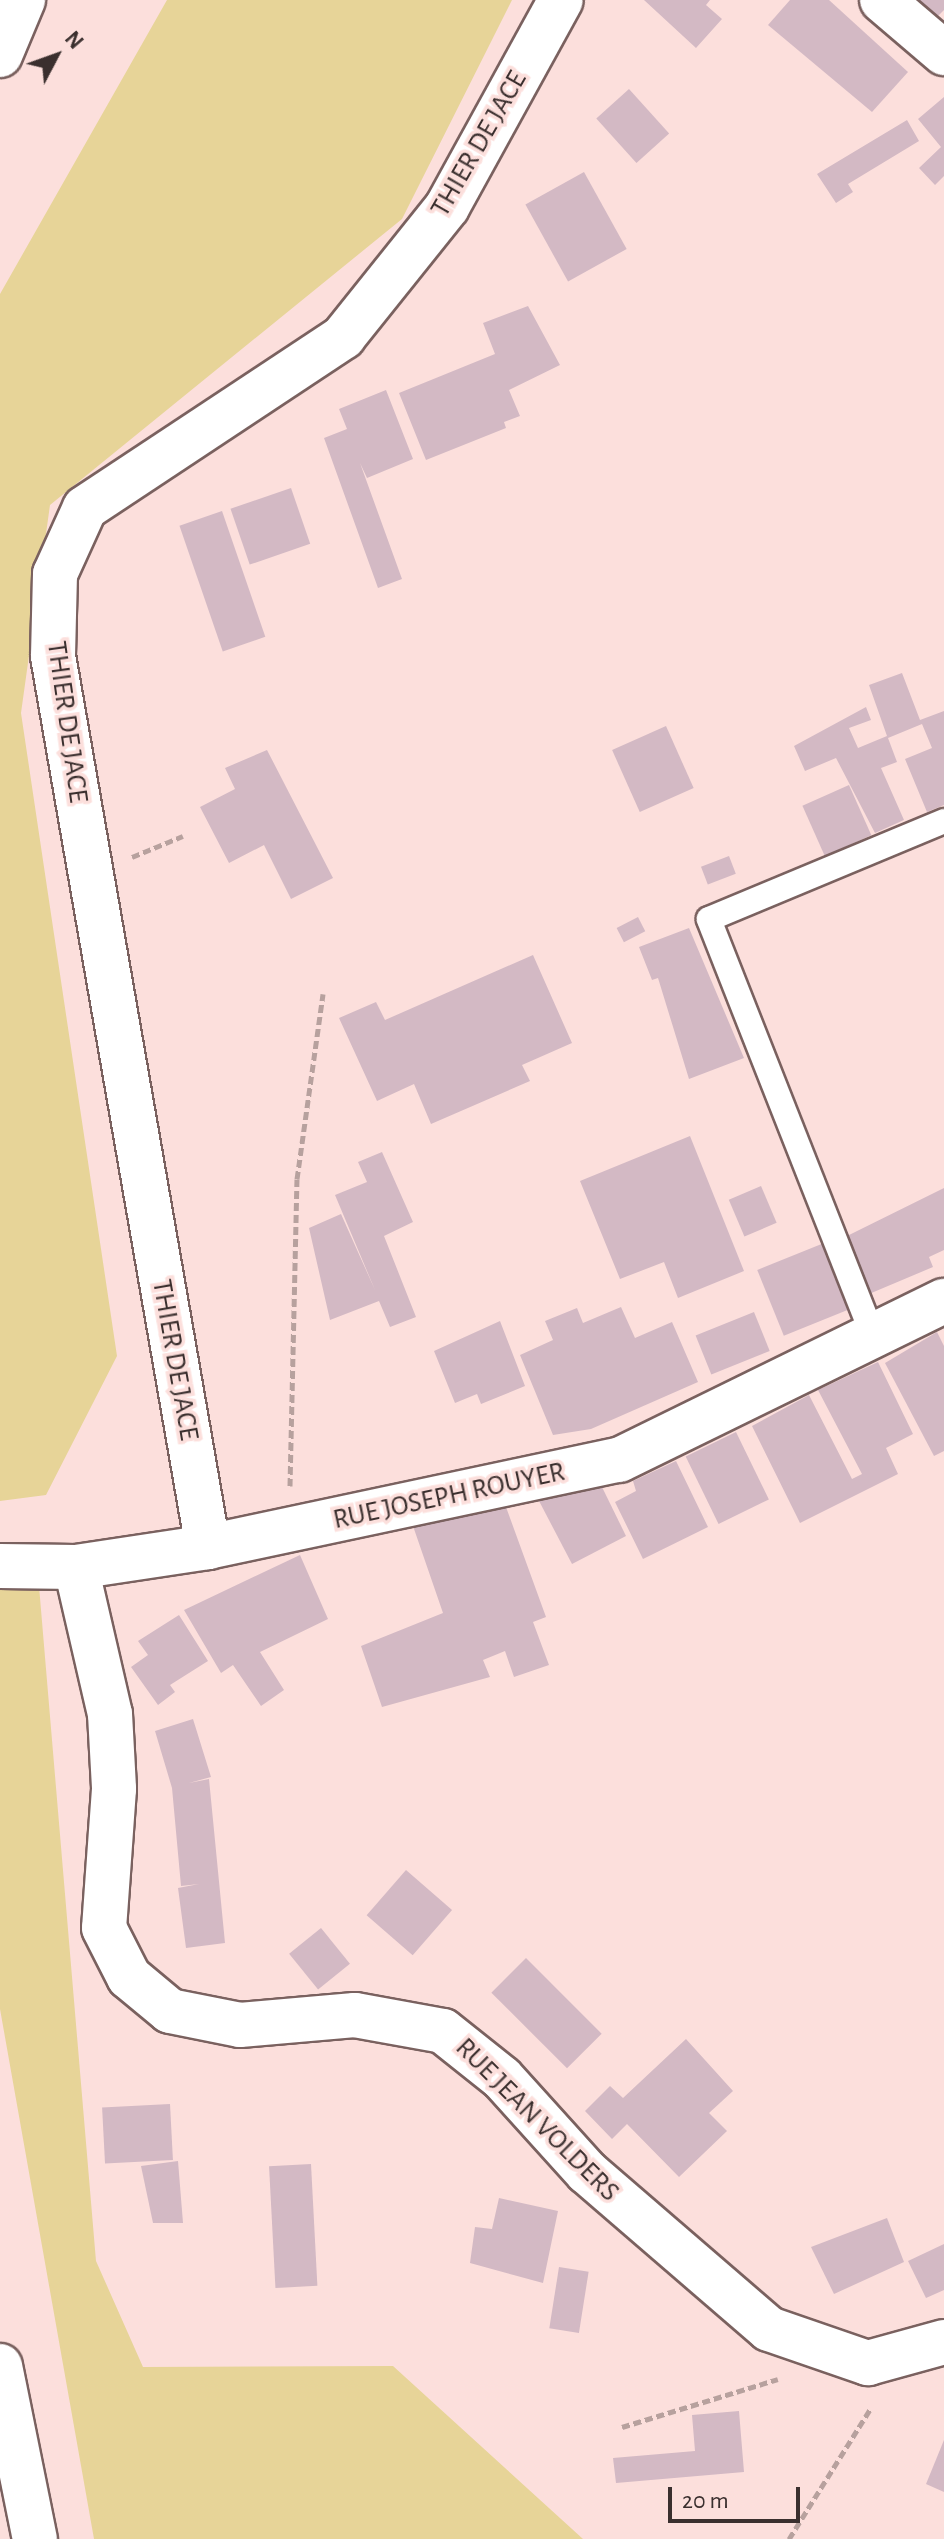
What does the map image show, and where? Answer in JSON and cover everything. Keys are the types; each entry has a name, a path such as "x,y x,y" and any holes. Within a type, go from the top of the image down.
{"main road":[{"path":"0,55 23,0"},
{"name":"THIER DE JACE","path":"208,1547 53,656 55,574 85,508 343,337 447,207 561,0"},
{"path":"882,0 944,53"},
{"name":"RUE JOSEPH ROUYER","path":"0,1566 76,1567 208,1547 619,1460 944,1301"},
{"name":"RUE JEAN VOLDERS","path":"76,1567 110,1714 114,1789 104,1928 129,1977 170,2011 212,2020 254,2025 355,2015 443,2031 465,2042 587,2172 686,2262 769,2329 835,2356 868,2363 924,2349"},
{"path":"0,2366 35,2539"}],"lane":[{"path":"873,1336 709,919 944,821"}],"path":[{"path":"91,874 183,836"},
{"path":"287,1530 297,1366 297,1179 323,994"},
{"path":"789,2539 924,2349"},
{"path":"622,2427 748,2392 835,2356"}],"shaded area":[{"path":"167,0 512,0 402,219 50,505 21,713 117,1356 46,1495 0,1501 0,294"},
{"path":"39,1586 96,2261 143,2367 393,2366 583,2539 94,2539 0,2009 0,1589"}],"building":[{"path":"644,0 710,0 706,5 722,19 696,48"},
{"path":"790,0 829,0 908,72 872,112 768,25"},
{"path":"918,0 944,0 944,10 936,18"},
{"path":"629,89 669,134 636,163 596,118"},
{"path":"944,97 944,176 935,185 919,168 941,147 918,119"},
{"path":"907,120 919,141 848,184 853,192 836,203 817,174"},
{"path":"584,172 627,249 568,281 525,204"},
{"path":"528,306 560,365 509,390 520,416 504,422 506,428 426,460 399,393 495,354 483,323"},
{"path":"386,390 413,459 367,478 360,463 402,579 378,588 324,438 347,429 339,409"},
{"path":"291,488 310,544 250,565 230,509"},
{"path":"222,511 265,637 223,651 179,526"},
{"path":"902,673 920,720 944,711 944,805 927,812 905,759 932,748 922,724 888,738 897,762 881,768 904,820 875,833 836,758 805,771 794,746 866,707 871,720 849,728 858,748 887,736 869,685"},
{"path":"666,726 694,788 640,812 612,750"},
{"path":"267,750 333,878 291,899 264,845 229,863 200,807 235,789 225,768"},
{"path":"849,785 871,835 825,856 802,806"},
{"path":"729,856 736,874 708,884 701,867"},
{"path":"638,917 645,931 624,942 617,928"},
{"path":"689,928 744,1058 689,1079 658,978 652,980 639,947"},
{"path":"533,955 572,1043 522,1065 530,1081 431,1124 414,1084 377,1101 339,1018 376,1002 385,1020"},
{"path":"690,1136 744,1271 678,1298 664,1262 620,1279 580,1181"},
{"path":"382,1152 413,1222 384,1236 416,1317 390,1327 379,1301 330,1320 309,1228 341,1214 375,1290 335,1195 367,1182 358,1162"},
{"path":"761,1186 777,1223 744,1236 729,1200"},
{"path":"944,1188 944,1250 929,1257 933,1267 869,1294 845,1237"},
{"path":"824,1243 851,1309 784,1336 757,1270"},
{"path":"621,1307 635,1338 672,1322 698,1382 591,1429 553,1435 520,1355 553,1340 545,1321 577,1308 583,1323"},
{"path":"754,1312 770,1351 711,1375 696,1336"},
{"path":"500,1321 525,1386 481,1404 477,1394 455,1403 434,1351"},
{"path":"937,1332 944,1346 944,1451 934,1456 885,1363"},
{"path":"878,1362 913,1434 886,1448 898,1474 800,1523 752,1426 809,1395 852,1479 862,1474 818,1390"},
{"path":"736,1432 769,1499 719,1524 686,1457"},
{"path":"676,1461 708,1527 643,1559 615,1502 636,1491 633,1481"},
{"path":"601,1485 626,1536 572,1564 538,1499"},
{"path":"506,1507 546,1617 533,1622 549,1665 514,1677 505,1651 483,1660 490,1677 382,1707 361,1646 443,1613 413,1526"},
{"path":"300,1555 328,1619 260,1652 284,1690 261,1706 233,1665 221,1673 184,1610"},
{"path":"179,1615 208,1661 170,1685 175,1692 158,1705 131,1667 148,1655 138,1641"},
{"path":"193,1719 211,1777 189,1783 209,1779 225,1943 186,1948 178,1888 199,1884 181,1886 172,1788 155,1731"},
{"path":"406,1870 452,1910 413,1955 367,1915"},
{"path":"321,1928 350,1964 318,1990 289,1954"},
{"path":"526,1958 602,2034 567,2068 491,1993"},
{"path":"686,2039 733,2091 709,2113 727,2131 679,2177 627,2124 612,2139 585,2111 610,2086 623,2098"},
{"path":"170,2104 173,2160 105,2163 102,2108"},
{"path":"178,2161 183,2223 153,2223 141,2166"},
{"path":"311,2164 317,2286 275,2288 269,2166"},
{"path":"499,2198 558,2211 543,2283 470,2263 475,2227 492,2229"},
{"path":"887,2218 904,2262 834,2294 811,2247"},
{"path":"944,2244 944,2290 926,2298 908,2261"},
{"path":"559,2267 589,2272 579,2333 549,2328"},
{"path":"739,2411 744,2472 616,2483 613,2458 695,2451 692,2415"},
{"path":"944,2440 944,2492 926,2484"}]}
